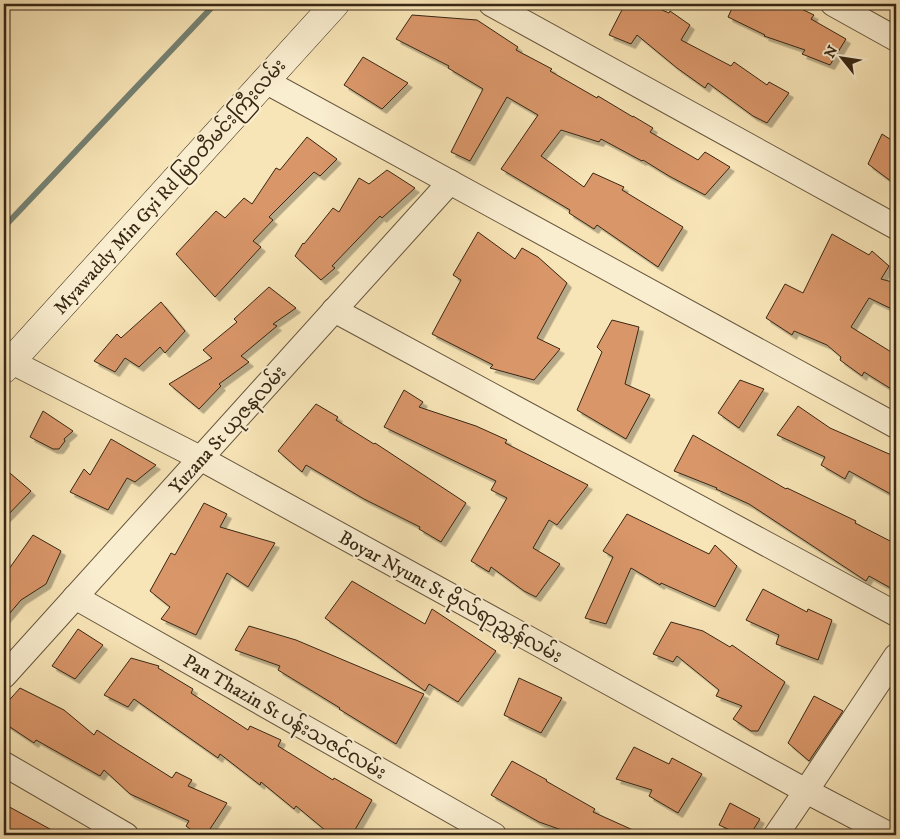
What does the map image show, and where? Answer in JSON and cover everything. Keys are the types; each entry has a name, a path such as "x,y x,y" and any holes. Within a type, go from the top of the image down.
{"main road":[{"name":"Myawaddy Min Gyi Rd မြဝတီမင်းကြီးလမ်း","path":"6,362 335,4"}],"street":[{"path":"492,4 896,227"},
{"path":"833,4 896,39"},
{"path":"265,80 896,426"},
{"name":"Yuzana St ယုဇနလမ်း","path":"4,676 450,182"},
{"path":"334,310 896,614"},
{"name":"Boyar Nyunt St ဗိုလ်ရာညွှန်လမ်း","path":"6,362 200,458 806,791 890,835"},
{"name":"Pan Thazin St ပန်းသဇင်လမ်း","path":"75,597 494,835"},
{"path":"776,835 896,656"},
{"path":"4,764 126,835"}],"building":[{"path":"625,4 648,4 669,13 670,11 690,25 681,40 731,66 734,62 767,85 769,82 789,93 767,123 753,116 708,83 705,88 637,35 631,44 609,35"},
{"path":"734,4 791,4 814,15 811,19 846,39 830,65 802,54 805,50 764,36 728,17"},
{"path":"412,15 477,20 518,47 516,50 552,69 550,71 597,98 598,96 653,128 650,132 698,160 705,152 730,167 705,195 601,139 599,142 561,130 541,156 584,187 593,173 624,187 622,190 683,227 658,267 597,225 594,229 569,213 570,210 501,169 538,115 507,97 470,161 451,152 483,89 448,68 449,66 396,39"},
{"path":"363,57 408,83 382,109 344,85"},
{"path":"882,134 896,143 896,185 868,164"},
{"path":"307,137 337,159 320,176 314,172 269,217 273,220 253,241 261,247 215,297 176,254 216,211 225,218 244,198 252,204 276,168 280,170"},
{"path":"387,170 415,188 382,218 380,216 332,266 335,268 321,280 295,256 303,243 333,208 339,212 359,178 369,184"},
{"path":"478,232 515,259 522,248 538,257 567,283 537,338 560,349 534,380 490,368 493,365 432,334 461,280 453,275"},
{"path":"832,234 869,255 872,251 889,266 881,279 896,283 896,311 869,298 851,327 896,355 896,392 864,372 862,376 840,360 841,357 827,345 794,331 792,335 766,318 785,284 803,293"},
{"path":"269,287 296,308 273,324 277,326 241,356 249,362 219,384 221,386 199,409 169,384 212,358 203,350 237,322 234,319"},
{"path":"161,302 185,331 165,353 160,347 139,367 125,358 115,372 94,361 117,334 121,338"},
{"path":"612,320 639,327 625,384 650,395 626,439 577,410 602,352 597,347"},
{"path":"740,380 764,389 739,428 718,413"},
{"path":"404,390 423,402 419,407 476,426 507,440 505,443 588,485 557,525 549,520 533,548 560,564 536,597 524,591 491,567 489,572 471,561 507,498 491,490 496,481 384,427"},
{"path":"316,404 338,417 336,420 375,443 466,503 441,542 419,529 420,527 364,499 306,465 302,472 278,451"},
{"path":"798,406 830,428 896,457 896,497 849,471 845,479 821,465 825,457 777,435"},
{"path":"43,411 73,431 64,439 65,441 59,449 53,449 30,437"},
{"path":"693,435 786,489 856,521 855,523 896,544 896,591 869,576 866,581 749,504 717,488 674,471"},
{"path":"111,439 156,465 135,482 127,478 108,510 70,492 84,469 90,475"},
{"path":"4,468 31,491 4,519"},
{"path":"204,503 227,514 220,527 275,543 248,587 227,573 196,635 161,619 170,607 150,591 171,553 175,555"},
{"path":"627,514 709,554 715,545 737,566 715,607 661,583 660,585 631,568 606,624 585,618 613,557 603,551"},
{"path":"33,535 61,551 46,584 21,600 4,620 4,576"},
{"path":"352,581 425,624 432,609 496,651 458,702 429,684 425,691 325,618"},
{"path":"763,589 807,612 808,609 832,620 818,660 776,644 779,635 746,620"},
{"path":"671,622 703,631 730,647 732,645 785,682 758,731 751,731 733,719 742,706 716,696 719,690 677,656 673,662 653,654"},
{"path":"249,626 296,640 424,694 396,744 278,670 280,666 235,650"},
{"path":"78,629 103,645 75,679 52,666"},
{"path":"131,658 159,666 158,668 193,689 191,693 248,730 250,726 281,740 278,746 333,780 334,778 372,800 352,835 331,835 296,806 294,809 261,782 260,785 220,754 218,758 134,699 128,707 104,695"},
{"path":"519,678 562,698 541,733 504,715"},
{"path":"20,688 64,710 94,735 97,730 172,778 176,772 192,780 188,786 227,803 206,835 198,835 186,826 189,821 130,794 104,770 100,776 36,740 34,743 4,723 4,706"},
{"path":"814,696 843,711 809,761 788,743"},
{"path":"634,747 669,764 672,758 702,774 678,813 649,796 652,790 616,779"},
{"path":"512,761 595,809 593,812 644,835 576,835 539,822 491,795"},
{"path":"730,803 760,819 750,835 741,835 719,825"},
{"path":"4,804 61,835 4,835"}],"waterway":[{"path":"4,227 215,4"}]}
